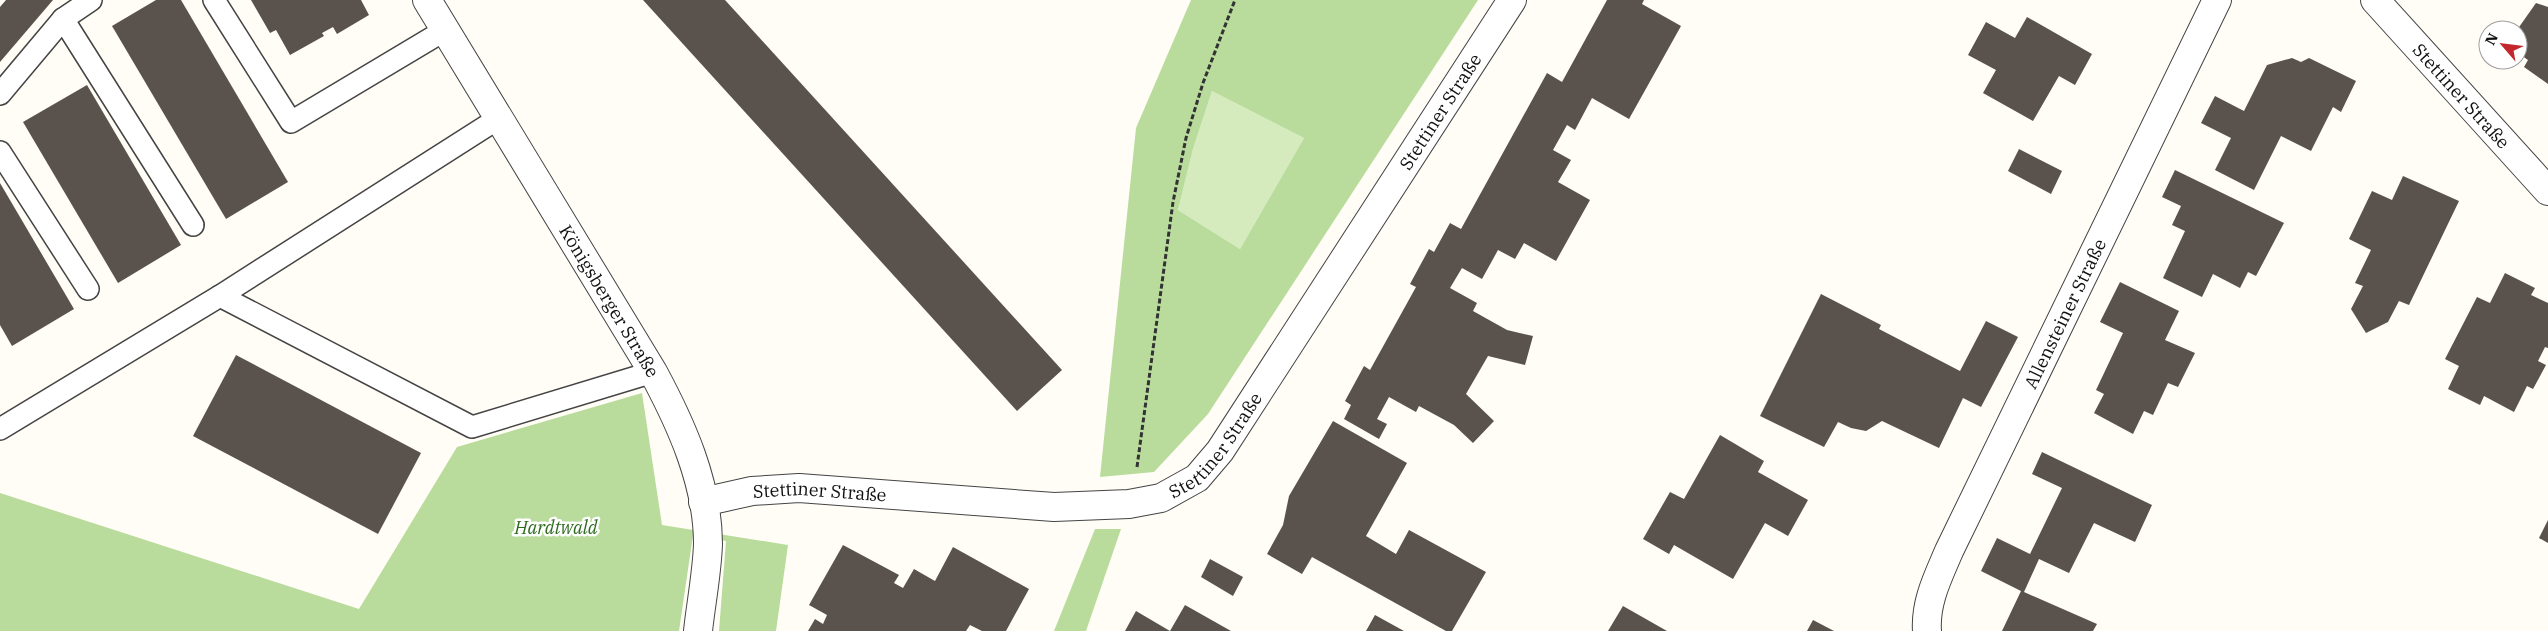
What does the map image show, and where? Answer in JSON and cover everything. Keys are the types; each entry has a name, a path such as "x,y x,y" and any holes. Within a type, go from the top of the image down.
{"street":[{"name":"Königsberger Straße","path":"427,0 653,372 676,414 690,451 703,502 708,544 698,631"},
{"name":"Stettiner Straße","path":"703,502 752,491 800,488 1054,507 1138,502 1161,498 1197,478 1220,451 1512,0"},
{"name":"Allensteiner Straße","path":"1927,631 1926,618 1934,587 1949,551 2217,0"},
{"name":"Stettiner Straße","path":"2375,0 2548,191"}],"lane":[{"path":"0,94 63,19 91,0"},
{"path":"214,0 291,122 445,30"},
{"path":"63,19 194,225"},
{"path":"0,428 220,296 499,118"},
{"path":"0,152 88,290"},
{"path":"220,296 472,427 653,372"}],"path":[{"path":"1138,502 1136,464 1173,202 1184,147 1202,82 1236,0"}],"green space":[{"path":"1191,0 1478,0 1208,414 1154,472 1100,477 1136,128","holes":["1212,91 1304,138 1240,249 1178,210 1193,149"]},
{"path":"1212,91 1304,138 1240,249 1178,210 1193,149"},
{"name":"Hardtwald","path":"642,393 662,525 788,545 776,631 719,631 726,541 693,535 679,631 0,631 0,493 359,609 457,447"},
{"path":"1095,529 1121,529 1086,631 1054,631"}],"building":[{"path":"6,0 53,0 0,62 0,7"},
{"path":"156,0 181,0 288,182 226,219 112,26"},
{"path":"251,0 361,0 369,15 337,34 333,27 322,33 324,36 290,55 276,30 270,33"},
{"path":"643,0 725,0 1062,370 1017,411"},
{"path":"1607,0 1644,0 1642,4 1681,26 1629,119 1592,98 1575,130 1567,125 1553,150 1571,160 1558,182 1590,200 1556,261 1524,243 1515,259 1498,250 1482,279 1462,268 1450,288 1477,303 1473,311 1507,330 1533,336 1525,365 1488,356 1466,394 1494,421 1473,443 1454,425 1419,406 1416,412 1389,397 1377,419 1387,424 1379,439 1344,419 1351,405 1345,401 1364,366 1370,370 1416,287 1410,284 1429,249 1434,252 1450,223 1461,229 1547,73 1562,82"},
{"path":"2536,3 2548,7 2548,84 2528,70 2528,20 2524,20"},
{"path":"2027,17 2092,54 2075,85 2059,76 2033,121 1983,93 1996,70 1968,55 1986,22 2015,38"},
{"path":"2292,58 2301,62 2309,58 2356,81 2341,112 2333,107 2311,151 2281,136 2254,190 2215,170 2231,138 2201,123 2215,96 2244,111 2267,65"},
{"path":"87,85 181,245 118,283 23,122"},
{"path":"2019,149 2062,171 2051,194 2008,171"},
{"path":"2175,170 2284,223 2256,276 2248,272 2240,288 2213,274 2202,297 2163,278 2185,231 2172,225 2181,206 2162,197"},
{"path":"2403,176 2459,201 2409,305 2399,301 2388,322 2366,333 2351,309 2363,286 2355,283 2371,250 2349,239 2372,191 2392,200"},
{"path":"0,183 74,309 12,346 0,325"},
{"path":"2505,273 2535,288 2531,295 2548,303 2548,348 2545,347 2538,361 2546,365 2533,389 2527,386 2514,412 2484,396 2480,405 2448,389 2459,366 2445,359 2477,297 2490,303"},
{"path":"2120,282 2179,311 2165,340 2195,353 2178,387 2168,383 2153,415 2144,411 2133,434 2094,413 2104,394 2096,390 2123,333 2100,322"},
{"path":"1821,294 1881,325 1879,329 1960,371 1986,321 2018,337 1981,407 1963,398 1939,448 1882,421 1866,431 1851,428 1838,422 1824,447 1760,416"},
{"path":"236,355 421,453 378,534 193,436"},
{"path":"1333,421 1407,463 1366,536 1396,554 1409,530 1486,572 1452,631 1446,631 1312,557 1302,574 1267,554 1283,525 1289,496"},
{"path":"1720,435 1764,461 1758,472 1808,500 1788,536 1765,523 1733,579 1674,545 1669,554 1643,539 1670,492 1684,499"},
{"path":"2042,452 2152,505 2135,542 2094,523 2069,573 2039,559 2024,592 2097,624 2093,631 2002,631 2021,591 1981,571 1997,538 2030,554 2062,488 2032,474"},
{"path":"2548,520 2548,543 2539,538"},
{"path":"843,545 899,575 894,583 903,588 914,569 935,581 953,547 1029,589 1006,631 982,631 970,625 966,631 808,631 815,619 823,624 827,615 809,605"},
{"path":"1210,559 1243,577 1233,596 1201,577"},
{"path":"1185,605 1231,631 1170,631"},
{"path":"1623,606 1667,631 1608,631"},
{"path":"1136,611 1170,631 1125,631"},
{"path":"1375,615 1404,631 1366,631"},
{"path":"1813,620 1834,631 1807,631"}]}
